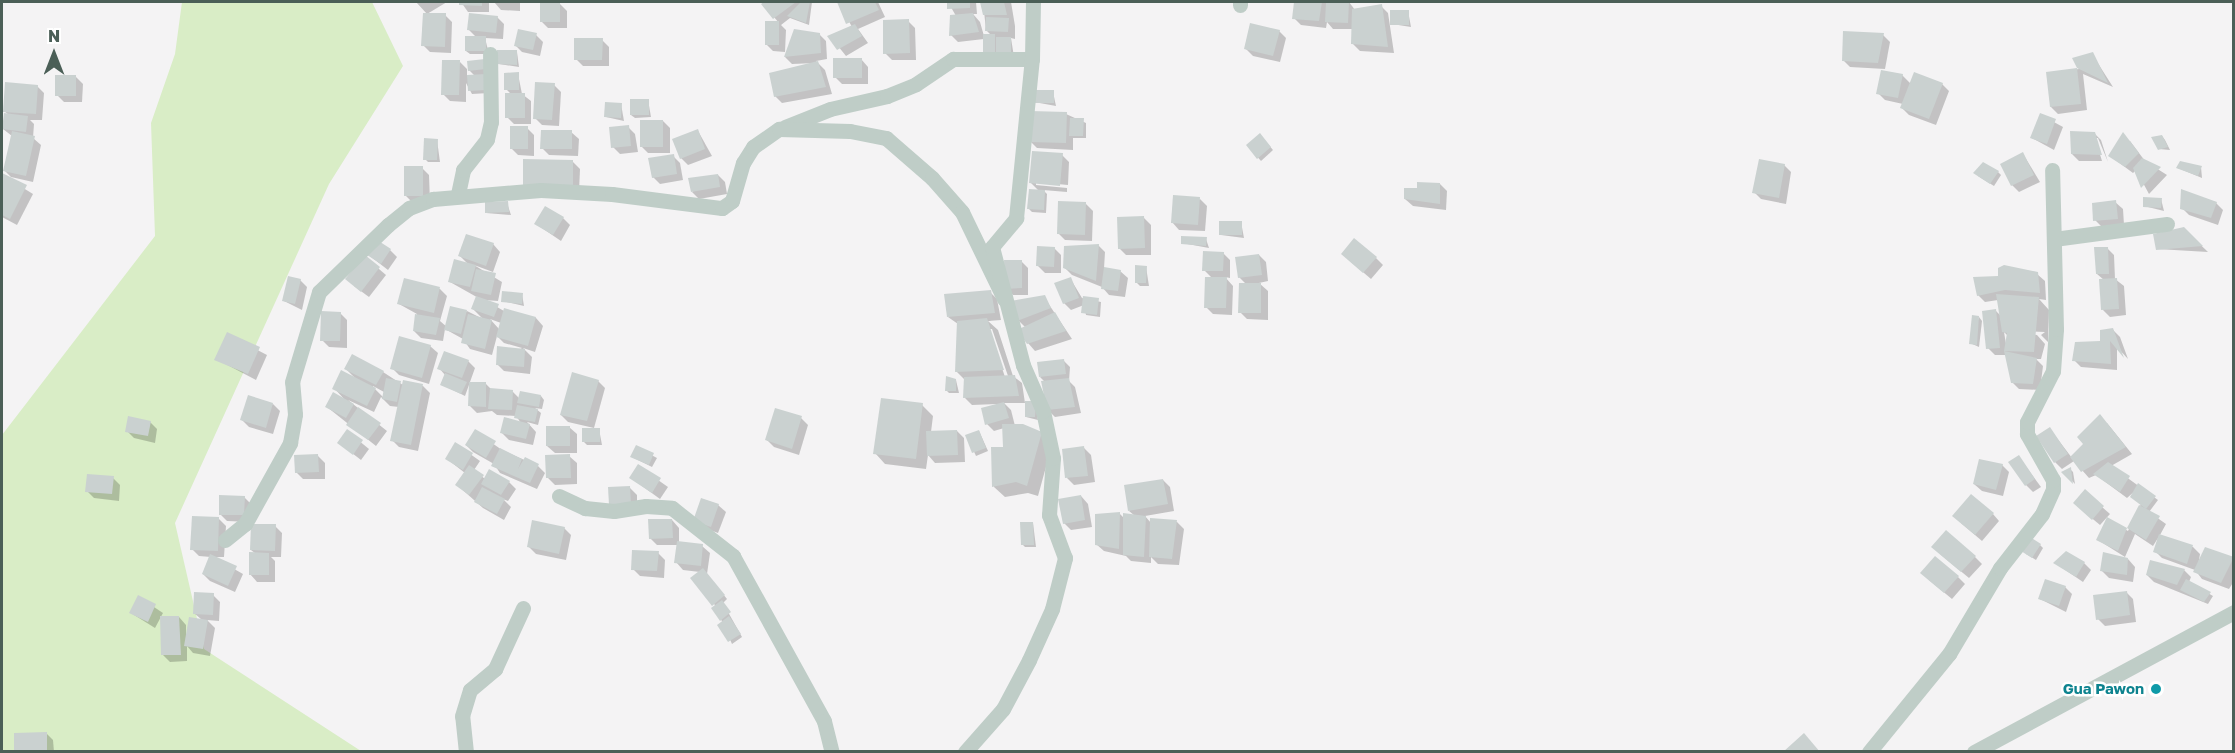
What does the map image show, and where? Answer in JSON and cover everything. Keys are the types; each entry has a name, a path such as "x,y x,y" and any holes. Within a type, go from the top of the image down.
{"street":[{"path":"965,752 1003,709 1029,660 1052,609 1065,558 1049,515 1053,458 1043,411 1023,364 992,247 1016,218 1032,59 1033,2"},
{"path":"458,194 464,170 487,139 491,122 490,54"},
{"path":"225,540 245,524 290,443 295,414 292,382 319,292 331,276 409,208 458,194 541,190 612,194 722,207 732,201 742,163 753,147 779,129 830,109 887,96 916,84 953,59 1032,59"},
{"path":"779,129 850,131 886,138 932,178 962,212 1004,299"},
{"path":"1869,752 1955,645 2000,568 2042,513 2053,489 2053,480 2027,434 2027,422 2053,371 2056,329 2052,170"},
{"path":"2054,239 2167,224"},
{"path":"560,496 585,508 614,511 646,506 672,508 733,556 824,722 832,752"},
{"path":"466,752 462,716 470,690 495,669 523,608"},
{"path":"1974,752 2234,612"}],"green space":[{"path":"182,2 372,2 403,66 329,184 175,523 204,649 361,751 2,751 2,435 155,236 151,123 175,54"}],"building":[{"path":"459,2 482,2 482,6 459,5"},
{"path":"540,2 560,2 560,22 540,22"},
{"path":"764,2 796,2 773,19 761,4"},
{"path":"801,2 810,2 806,23 787,16"},
{"path":"837,2 875,2 879,10 846,24"},
{"path":"947,2 970,2 970,8 947,9"},
{"path":"980,2 1004,2 1007,15 983,15"},
{"path":"1294,2 1322,2 1319,21 1292,19"},
{"path":"1326,2 1349,2 1348,23 1325,22"},
{"path":"1382,4 1388,47 1351,44 1352,9"},
{"path":"1390,10 1409,10 1409,25 1390,25"},
{"path":"423,13 446,13 445,47 421,46"},
{"path":"469,13 498,16 496,33 467,30"},
{"path":"973,13 979,32 949,36 950,15"},
{"path":"986,17 1009,18 1008,32 985,31"},
{"path":"909,19 910,53 883,54 883,20"},
{"path":"765,21 779,21 779,45 765,45"},
{"path":"1250,23 1280,30 1273,56 1244,49"},
{"path":"855,24 862,36 837,50 827,36"},
{"path":"518,29 537,33 533,50 514,46"},
{"path":"794,29 820,33 821,53 784,57"},
{"path":"1843,31 1884,33 1878,63 1842,61"},
{"path":"983,34 995,34 995,58 983,58"},
{"path":"465,36 486,36 486,51 465,51"},
{"path":"996,37 1011,37 1011,55 996,55"},
{"path":"574,38 603,38 602,60 574,60"},
{"path":"497,50 517,50 517,65 497,64"},
{"path":"2093,52 2108,83 2077,68 2072,58"},
{"path":"833,58 862,58 862,78 833,78"},
{"path":"485,59 486,69 468,71 467,61"},
{"path":"442,60 460,60 459,95 441,95"},
{"path":"818,61 826,87 774,97 769,73"},
{"path":"2077,68 2081,104 2050,107 2046,72"},
{"path":"1881,70 1903,74 1898,98 1876,94"},
{"path":"519,72 519,90 504,90 504,73"},
{"path":"1914,72 1943,83 1929,119 1900,108"},
{"path":"486,74 487,90 468,91 467,75"},
{"path":"55,75 76,75 76,96 55,96"},
{"path":"5,82 38,85 36,114 3,112"},
{"path":"535,82 555,83 552,120 533,119"},
{"path":"1033,90 1054,90 1054,103 1032,103"},
{"path":"505,93 525,93 525,118 505,118"},
{"path":"630,99 649,99 649,115 630,115"},
{"path":"605,102 622,103 621,118 604,117"},
{"path":"1030,111 1067,112 1066,143 1029,142"},
{"path":"4,113 28,116 26,132 2,129"},
{"path":"2040,113 2056,119 2047,144 2030,138"},
{"path":"1070,118 1084,118 1083,136 1069,136"},
{"path":"640,120 663,120 663,147 640,147"},
{"path":"629,125 631,146 611,148 609,127"},
{"path":"510,126 528,126 528,149 510,149"},
{"path":"698,129 705,149 680,159 672,139"},
{"path":"541,130 572,130 572,149 540,149"},
{"path":"12,131 35,136 26,176 3,171"},
{"path":"2070,131 2095,132 2102,155 2071,154"},
{"path":"2123,132 2139,153 2125,167 2108,156"},
{"path":"1260,133 1271,147 1257,159 1246,145"},
{"path":"2162,135 2168,147 2158,150 2151,137"},
{"path":"424,138 438,139 437,160 423,160"},
{"path":"1032,151 1063,153 1060,186 1029,183"},
{"path":"2023,152 2034,175 2011,186 2000,164"},
{"path":"674,154 677,174 652,178 648,158"},
{"path":"2142,158 2161,167 2141,188 2133,168"},
{"path":"523,159 573,160 573,186 523,185"},
{"path":"1759,159 1785,164 1779,198 1752,193"},
{"path":"2180,161 2202,166 2198,176 2176,168"},
{"path":"1983,162 1999,171 1990,184 1973,173"},
{"path":"404,166 423,166 423,196 404,196"},
{"path":"2,173 27,185 10,219 2,215"},
{"path":"718,174 720,187 691,192 688,178"},
{"path":"1417,182 1440,183 1440,204 1404,199 1404,188 1417,188"},
{"path":"1029,189 1045,190 1044,210 1027,209"},
{"path":"2181,189 2217,202 2211,218 2180,209"},
{"path":"1173,195 1200,197 1198,225 1171,223"},
{"path":"2143,197 2162,198 2161,208 2143,207"},
{"path":"2116,200 2118,219 2093,221 2092,203"},
{"path":"508,201 509,212 485,213 485,202"},
{"path":"1058,201 1086,202 1085,235 1057,234"},
{"path":"545,206 564,217 553,235 534,224"},
{"path":"1144,216 1145,248 1118,249 1117,217"},
{"path":"1219,221 1242,221 1242,235 1219,235"},
{"path":"2184,227 2203,246 2156,250 2153,234"},
{"path":"466,234 494,243 486,266 458,256"},
{"path":"1181,236 1207,237 1206,246 1181,244"},
{"path":"374,238 391,249 381,264 364,253"},
{"path":"1354,238 1377,257 1363,273 1341,254"},
{"path":"1099,244 1096,281 1063,268 1064,246"},
{"path":"1037,246 1055,247 1054,267 1036,266"},
{"path":"2094,247 2108,247 2109,274 2096,274"},
{"path":"1203,251 1224,252 1223,271 1202,271"},
{"path":"1259,254 1262,275 1238,278 1235,257"},
{"path":"365,255 380,267 361,292 345,279"},
{"path":"454,259 476,265 470,287 448,282"},
{"path":"1004,260 1022,260 1022,288 1005,289"},
{"path":"1135,265 1147,266 1146,283 1135,283"},
{"path":"2004,265 2038,272 2040,293 2005,290 1977,296 1973,277 1998,276 1998,268"},
{"path":"1104,267 1121,270 1118,291 1101,289"},
{"path":"476,269 496,273 491,295 471,291"},
{"path":"288,276 301,279 295,304 282,301"},
{"path":"1071,277 1079,298 1063,304 1054,283"},
{"path":"1205,277 1227,277 1226,308 1204,308"},
{"path":"404,278 440,287 434,313 397,304"},
{"path":"2117,278 2119,309 2101,310 2099,279"},
{"path":"1239,283 1261,283 1261,313 1238,313"},
{"path":"991,290 995,313 947,317 944,294"},
{"path":"502,291 523,293 522,304 501,302"},
{"path":"1996,294 2039,297 2034,352 2004,351 2007,333 2002,332"},
{"path":"1045,295 1051,308 1017,321 1010,301"},
{"path":"476,296 499,304 494,317 471,309"},
{"path":"1083,296 1099,298 1097,315 1081,313"},
{"path":"450,306 467,310 461,334 444,330"},
{"path":"504,308 536,317 528,346 496,337"},
{"path":"1996,309 2000,348 1986,349 1982,311"},
{"path":"321,311 341,312 340,341 320,341"},
{"path":"1055,312 1066,331 1027,344 1017,330"},
{"path":"415,314 440,318 436,335 413,331"},
{"path":"468,314 492,320 485,349 461,343"},
{"path":"1972,315 1979,316 1977,345 1969,344"},
{"path":"987,318 1004,370 955,372 957,321"},
{"path":"2113,328 2124,358 2110,341 2111,364 2072,361 2075,342 2100,341 2100,330"},
{"path":"227,332 260,347 248,374 214,360"},
{"path":"399,336 431,345 422,378 390,369"},
{"path":"497,346 525,349 524,367 496,365"},
{"path":"444,351 469,360 462,378 437,369"},
{"path":"2004,351 2037,358 2033,384 2011,383"},
{"path":"352,354 384,371 376,385 344,369"},
{"path":"1064,359 1066,374 1039,377 1037,362"},
{"path":"341,370 376,388 367,406 332,389"},
{"path":"572,372 599,380 587,421 560,415"},
{"path":"445,373 467,382 461,394 440,385"},
{"path":"1015,375 1019,396 963,398 964,377"},
{"path":"946,376 956,379 956,391 945,391"},
{"path":"386,378 401,381 397,402 382,399"},
{"path":"1069,378 1075,407 1047,410 1041,381"},
{"path":"403,380 423,384 411,445 390,441"},
{"path":"469,382 486,382 486,407 468,406"},
{"path":"490,388 513,390 512,410 488,409"},
{"path":"520,391 541,395 539,407 517,403"},
{"path":"333,392 354,404 346,418 325,407"},
{"path":"248,395 273,403 266,428 240,420"},
{"path":"881,398 923,403 916,459 873,454"},
{"path":"1025,401 1036,401 1035,417 1025,417"},
{"path":"1004,402 1009,418 985,425 981,408"},
{"path":"517,405 538,409 535,422 514,418"},
{"path":"358,407 381,423 368,440 346,425"},
{"path":"775,408 802,416 792,449 765,440"},
{"path":"2100,414 2126,447 2081,472 2070,457 2083,444 2077,437"},
{"path":"128,416 151,421 148,436 125,432"},
{"path":"504,417 530,424 526,439 500,433"},
{"path":"1002,424 1023,424 1042,432 1027,486 1016,482 992,487 991,447 1003,447"},
{"path":"546,426 570,426 570,446 546,446"},
{"path":"2050,427 2068,454 2054,463 2036,436"},
{"path":"582,428 600,428 600,442 582,442"},
{"path":"347,429 363,440 353,455 337,443"},
{"path":"475,429 496,441 486,458 465,445"},
{"path":"957,430 958,455 927,456 926,431"},
{"path":"979,430 986,448 972,453 965,435"},
{"path":"455,442 473,453 463,470 445,459"},
{"path":"636,445 654,453 649,465 630,457"},
{"path":"1084,446 1088,476 1065,478 1062,449"},
{"path":"500,448 522,459 518,469 525,457 539,464 530,483 491,466"},
{"path":"318,454 319,472 295,473 294,455"},
{"path":"570,454 571,478 546,478 545,455"},
{"path":"2019,455 2035,479 2025,486 2008,462"},
{"path":"1979,459 2003,464 1996,490 1973,484"},
{"path":"2108,462 2130,476 2120,492 2093,474"},
{"path":"638,464 661,478 652,493 629,478"},
{"path":"469,465 484,475 469,495 455,485"},
{"path":"2071,467 2072,477 2073,484 2061,472"},
{"path":"489,469 510,481 501,495 481,484"},
{"path":"87,474 114,476 112,494 85,492"},
{"path":"1163,479 1168,504 1128,511 1124,485"},
{"path":"2138,483 2156,496 2146,509 2130,497"},
{"path":"630,486 631,504 609,505 608,487"},
{"path":"482,487 505,499 497,514 474,502"},
{"path":"2085,489 2104,506 2092,520 2073,503"},
{"path":"1971,494 1994,513 1975,535 1952,516"},
{"path":"219,495 245,496 244,515 219,515"},
{"path":"1081,495 1085,520 1063,524 1058,499"},
{"path":"701,498 719,504 711,527 693,521"},
{"path":"2139,505 2160,516 2146,540 2127,528"},
{"path":"1120,512 1119,549 1095,545 1095,514"},
{"path":"1123,513 1146,516 1144,557 1123,555"},
{"path":"192,516 219,517 218,551 190,550"},
{"path":"2107,517 2127,528 2118,551 2096,540"},
{"path":"1150,518 1177,520 1172,559 1149,557"},
{"path":"648,519 672,519 673,538 649,539"},
{"path":"532,520 565,527 559,554 527,547"},
{"path":"1020,522 1033,522 1034,545 1021,545"},
{"path":"251,524 276,524 275,551 250,550"},
{"path":"1946,530 1976,556 1961,572 1931,547"},
{"path":"2159,534 2193,545 2187,564 2153,552"},
{"path":"2030,537 2041,544 2032,558 2021,551"},
{"path":"677,541 703,544 701,566 674,563"},
{"path":"2205,547 2234,557 2221,583 2193,572"},
{"path":"632,550 659,551 657,571 631,570"},
{"path":"2066,551 2085,562 2076,577 2053,563"},
{"path":"249,552 269,553 269,575 249,575"},
{"path":"2103,552 2128,558 2127,575 2100,571"},
{"path":"210,554 237,566 228,586 202,574"},
{"path":"1935,556 1959,576 1944,593 1920,573"},
{"path":"2150,560 2185,569 2177,585 2146,575"},
{"path":"703,568 725,595 712,606 690,578"},
{"path":"2045,579 2066,586 2059,606 2038,599"},
{"path":"2186,579 2211,592 2204,602 2180,590"},
{"path":"2127,591 2130,615 2096,620 2093,595"},
{"path":"194,592 214,593 213,615 193,614"},
{"path":"138,595 156,604 148,622 129,613"},
{"path":"722,600 731,612 720,621 711,608"},
{"path":"160,616 179,616 181,655 161,655"},
{"path":"729,616 741,634 728,642 717,625"},
{"path":"189,617 208,620 203,649 184,646"},
{"path":"47,732 47,752 14,752 14,733"},
{"path":"1804,733 1820,752 1783,752"}],"place":[{"name":"Gua Pawon","path":"2156,689"}]}
